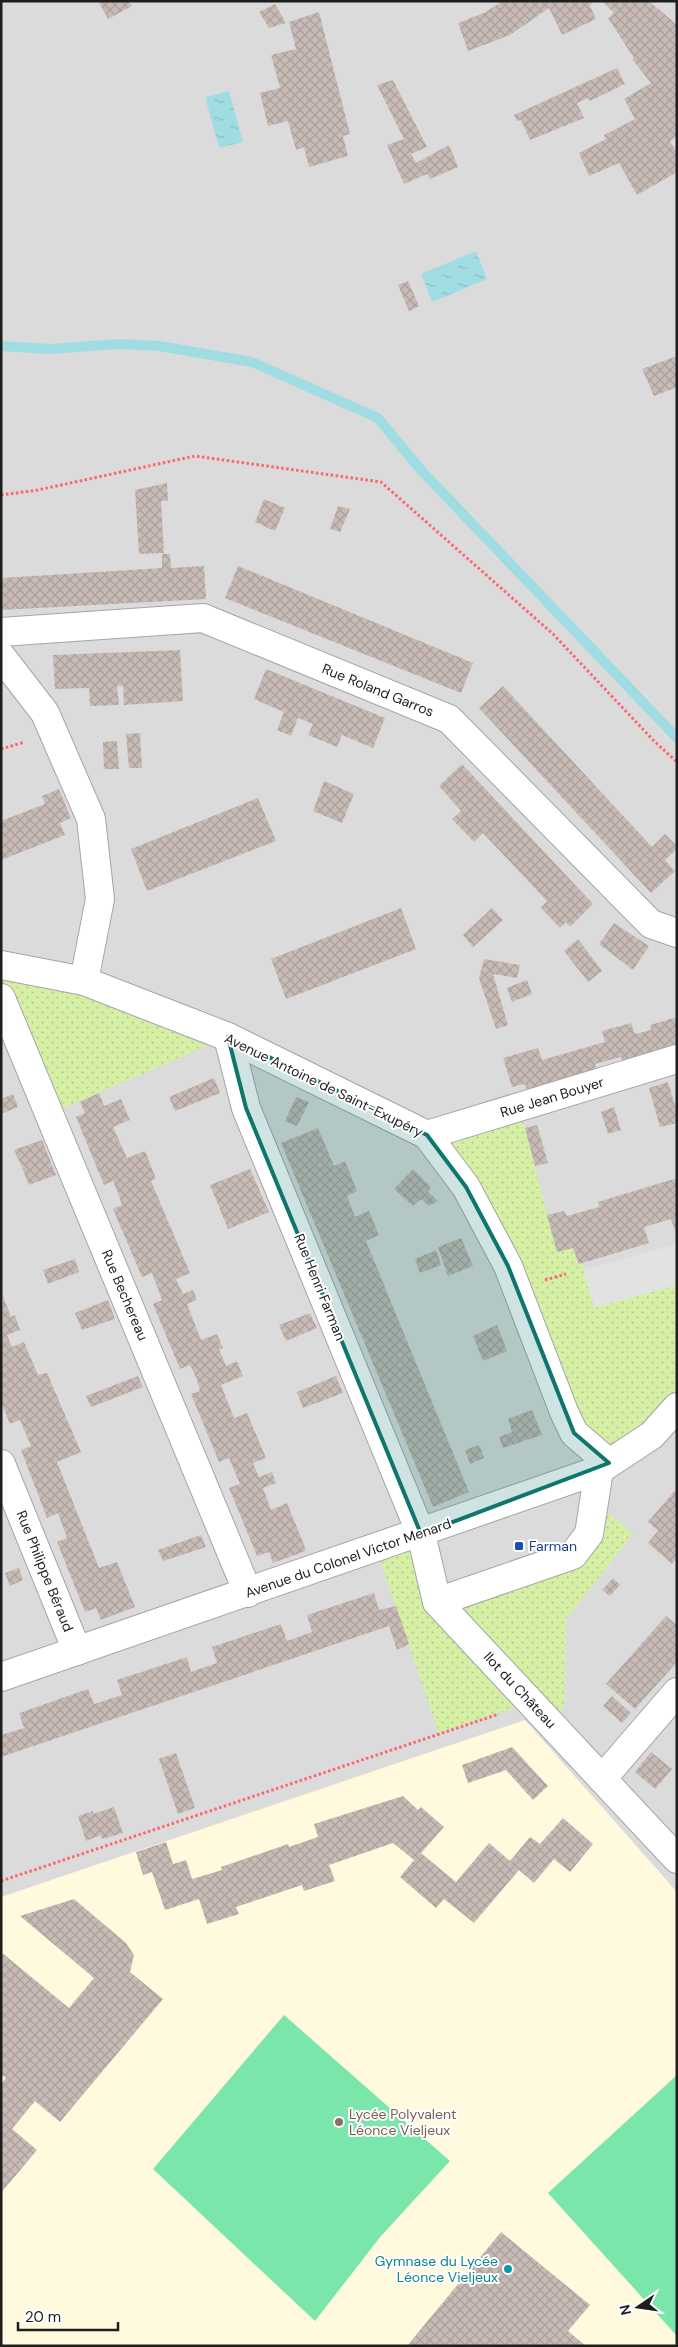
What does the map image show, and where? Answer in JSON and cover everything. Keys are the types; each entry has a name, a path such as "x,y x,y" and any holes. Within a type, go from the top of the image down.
{"street":[{"name":"Rue Roland Garros","path":"1,632 203,618 449,719 650,924 677,933"},
{"path":"1,656 45,713 91,819 100,899 84,981"},
{"name":"Avenue Antoine de Saint-Exupéry","path":"1,965 84,981 228,1037 427,1135 466,1187 508,1266 574,1434 604,1467"},
{"name":"Rue Bechereau","path":"1,998 248,1593"},
{"name":"Rue Henri Farman","path":"228,1037 246,1108 420,1534 438,1602"},
{"name":"Rue Jean Bouyer","path":"427,1135 677,1059"},
{"name":"Avenue du Colonel Victor Menard","path":"1,1677 420,1534 604,1467 652,1435 677,1407"},
{"name":"Rue Philippe Béraud","path":"1,1464 77,1651"},
{"path":"438,1602 573,1555 589,1534 604,1467"},
{"name":"Ilot du Château","path":"438,1602 677,1859"},
{"path":"602,1779 677,1692"}],"path":[{"path":"1,496 38,490 194,456 381,482 553,634 655,742 677,762"},
{"path":"1,1881 532,1702"}],"highlighted area":[{"path":"228,1037 427,1135 466,1187 508,1266 574,1433 609,1463 421,1534 246,1108"}],"shaded area":[{"path":"1,1 677,1 677,2346 1,2346"},
{"path":"677,1244 677,1285 594,1308 583,1270"},
{"name":"Lycée Polyvalent Léonce Vieljeux","path":"525,1720 677,1892 677,2346 1,2346 1,1897"}],"green space":[{"path":"1,965 228,1037 49,1114 1,1014"},
{"path":"518,1107 557,1252 573,1248 578,1264 583,1263 594,1307 677,1285 677,1407 609,1463 574,1433 516,1289 427,1135"},
{"path":"594,1500 633,1534 566,1619 564,1707 550,1721 532,1702 439,1733 376,1549 421,1534 437,1601 573,1555"},
{"path":"284,2015 450,2161 381,2236 315,2321 153,2169"},
{"path":"677,2075 677,2336 548,2193"}],"water":[{"path":"229,91 243,142 219,148 205,97"},
{"path":"476,251 487,279 432,302 421,274"}],"building":[{"path":"98,1 129,1 132,6 108,19"},
{"path":"502,1 593,1 590,6 596,19 562,35 549,8 510,35 468,51 458,23 486,12"},
{"path":"602,1 649,1 677,25 677,136 670,141 677,153 677,172 637,195 619,163 589,176 579,153 606,139 604,135 635,119 624,99 651,83 632,59 634,58 608,18 614,13"},
{"path":"275,4 286,23 269,28 259,12"},
{"path":"319,12 350,134 343,136 348,156 309,167 304,147 296,150 288,121 268,126 260,93 280,88 271,55 296,49 289,22"},
{"path":"617,68 625,84 590,101 588,98 577,103 584,118 530,140 521,120 517,121 514,115"},
{"path":"393,80 427,147 411,154 416,163 449,145 458,167 430,179 427,174 404,184 387,145 404,139 377,85"},
{"path":"408,281 419,306 409,311 398,285"},
{"path":"677,356 677,387 654,396 642,369"},
{"path":"167,483 168,501 161,501 164,553 139,554 135,490"},
{"path":"264,499 285,508 275,531 255,522"},
{"path":"338,506 350,509 340,532 330,529"},
{"path":"162,554 170,554 171,568 204,566 206,599 1,610 1,578 162,568"},
{"path":"238,566 473,663 461,693 225,598"},
{"path":"180,650 183,701 124,705 123,686 117,686 119,705 90,706 89,688 55,689 53,655"},
{"path":"266,669 385,718 373,748 342,735 337,747 308,735 313,724 298,718 291,736 277,730 284,712 254,699"},
{"path":"503,686 652,847 665,834 677,846 677,849 665,860 675,871 651,893 479,708"},
{"path":"140,733 142,768 129,768 126,734"},
{"path":"117,741 119,769 104,769 103,742"},
{"path":"462,764 593,904 570,927 566,922 560,928 541,908 547,901 483,833 474,842 452,819 461,811 439,786"},
{"path":"324,781 354,794 342,823 313,811"},
{"path":"59,789 71,818 60,823 65,835 1,860 1,821 45,804 42,796"},
{"path":"258,798 276,841 147,891 131,849"},
{"path":"401,908 416,949 286,999 271,959"},
{"path":"492,908 503,920 473,947 463,935"},
{"path":"614,923 649,946 633,970 599,944"},
{"path":"578,939 602,971 588,982 564,951"},
{"path":"484,959 520,965 517,978 493,974 508,1025 496,1029 479,978"},
{"path":"527,980 532,994 512,1002 507,988"},
{"path":"677,1017 677,1050 624,1066 621,1057 595,1064 598,1074 529,1095 525,1084 512,1087 503,1058 538,1048 542,1060 605,1042 602,1031 631,1023 635,1034 651,1030 650,1025"},
{"path":"214,1078 220,1093 175,1111 169,1097"},
{"path":"668,1082 677,1112 677,1123 660,1127 649,1088"},
{"path":"99,1093 104,1106 121,1099 130,1120 113,1127 127,1158 145,1151 156,1179 151,1181 190,1273 176,1279 183,1294 193,1290 197,1300 187,1304 201,1340 217,1334 223,1348 219,1349 226,1366 237,1361 243,1376 221,1385 234,1418 247,1413 266,1458 253,1463 259,1477 272,1472 276,1483 263,1488 271,1510 287,1503 306,1550 303,1552 273,1563 269,1552 257,1556 229,1488 240,1484 229,1458 219,1462 191,1394 200,1391 196,1377 190,1365 180,1369 153,1304 162,1300 152,1273 142,1277 113,1209 122,1205 118,1193 113,1181 104,1185 76,1117 85,1113 80,1102"},
{"path":"13,1094 18,1107 1,1114 1,1099"},
{"path":"296,1097 309,1102 297,1126 285,1121"},
{"path":"614,1107 621,1130 608,1134 601,1112"},
{"path":"537,1125 548,1163 535,1166 525,1128"},
{"path":"318,1128 334,1166 345,1161 357,1191 347,1196 355,1217 369,1211 379,1235 366,1241 469,1492 433,1507 281,1143"},
{"path":"42,1140 56,1175 29,1185 22,1168 27,1165 22,1167 14,1150"},
{"path":"250,1169 269,1212 228,1229 210,1185"},
{"path":"413,1169 431,1187 428,1192 438,1201 429,1206 421,1199 413,1206 394,1189"},
{"path":"677,1178 677,1237 671,1219 644,1227 649,1243 579,1264 573,1248 557,1252 547,1215 564,1211 567,1216 599,1207 598,1202"},
{"path":"461,1238 473,1266 448,1276 438,1247"},
{"path":"436,1250 441,1265 420,1273 415,1259"},
{"path":"75,1259 79,1272 48,1284 43,1270"},
{"path":"3,1296 11,1317 15,1315 20,1330 7,1335 12,1347 24,1342 38,1375 47,1373 81,1452 57,1462 99,1568 117,1562 135,1607 101,1620 96,1608 85,1612 57,1542 67,1538 58,1513 47,1518 21,1450 31,1446 20,1420 10,1424 1,1402"},
{"path":"108,1300 115,1319 82,1330 75,1313"},
{"path":"310,1313 317,1328 286,1341 279,1325"},
{"path":"497,1325 507,1351 483,1361 473,1336"},
{"path":"138,1376 143,1387 91,1407 86,1396"},
{"path":"336,1376 343,1393 303,1408 297,1392"},
{"path":"532,1410 542,1435 503,1448 499,1437 512,1432 508,1419"},
{"path":"479,1445 484,1458 470,1464 465,1450"},
{"path":"677,1488 677,1558 672,1564 648,1543 658,1531 648,1522"},
{"path":"201,1535 206,1547 163,1561 158,1550"},
{"path":"19,1568 23,1580 10,1586 5,1573"},
{"path":"613,1578 620,1585 610,1596 602,1590"},
{"path":"374,1593 379,1610 396,1606 409,1644 397,1650 389,1626 1,1757 1,1735 24,1728 19,1713 88,1689 94,1704 122,1695 117,1680 187,1657 191,1672 217,1663 212,1647 281,1624 287,1641 312,1632 307,1615"},
{"path":"666,1616 677,1625 677,1662 635,1709 606,1684"},
{"path":"612,1696 631,1713 622,1723 603,1706"},
{"path":"512,1747 548,1786 533,1800 506,1770 468,1783 462,1765"},
{"path":"651,1752 672,1769 655,1789 635,1772"},
{"path":"176,1753 195,1808 178,1814 159,1759"},
{"path":"403,1796 418,1810 421,1807 444,1827 421,1853 456,1882 489,1843 510,1861 530,1837 540,1844 563,1818 593,1844 570,1872 554,1859 534,1883 519,1870 474,1923 444,1899 436,1908 400,1877 414,1860 393,1843 329,1865 335,1881 304,1891 302,1885 236,1907 239,1914 207,1924 199,1899 165,1910 152,1872 143,1875 136,1852 166,1842 173,1864 186,1860 192,1879 222,1870 221,1867 288,1844 289,1847 318,1837 314,1824"},
{"path":"114,1807 123,1833 102,1839 101,1835 86,1841 78,1816 93,1811 93,1814"},
{"path":"74,1899 126,1943 134,1955 130,1972 163,1999 60,2122 35,2101 12,2129 37,2150 1,2193 1,2084 6,2078 1,2074 1,1952 69,2008 94,1978 20,1916"},
{"name":"Gymnase du Lycée Léonce Vieljeux","path":"501,2232 590,2305 568,2331 586,2346 407,2346"}],"waterway":[{"path":"1,346 50,349 119,344 159,346 252,362 378,418 420,469 677,738"}],"place":[{"name":"Farman","path":"519,1546"},
{"name":"Lycée Polyvalent Léonce Vieljeux","path":"339,2122"},
{"name":"Gymnase du Lycée Léonce Vieljeux","path":"508,2269"}]}
